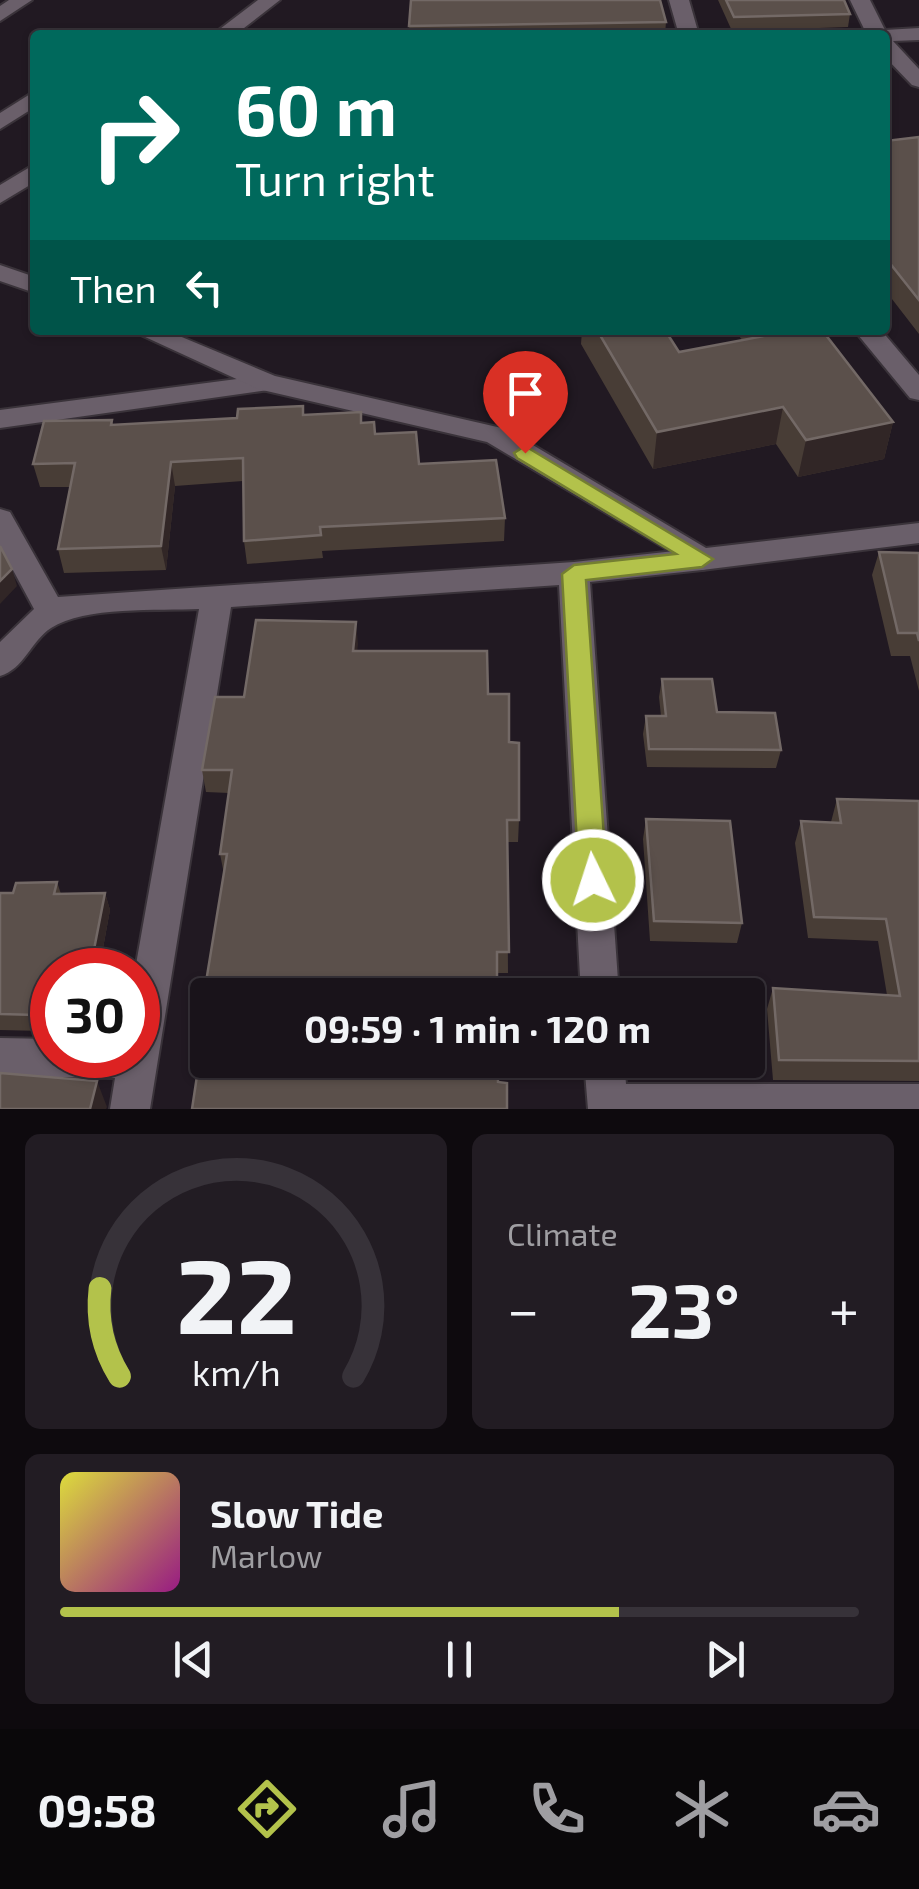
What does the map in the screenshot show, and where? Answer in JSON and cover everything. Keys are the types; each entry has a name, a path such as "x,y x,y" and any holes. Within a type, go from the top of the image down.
{"street":[{"path":"0,14 22,0"},
{"path":"229,30 270,0"},
{"path":"679,0 687,30"},
{"path":"860,0 875,30"},
{"path":"890,36 919,34"},
{"path":"890,49 919,81"},
{"path":"0,123 30,101"},
{"path":"0,196 30,175"},
{"path":"0,272 30,284"},
{"path":"154,335 267,384 496,435 702,559"},
{"path":"871,335 919,392"},
{"path":"0,419 267,384"},
{"path":"0,519 50,611"},
{"path":"0,664 50,611 217,596 574,574 919,533"},
{"path":"574,574 599,978"},
{"path":"157,948 217,596"},
{"path":"0,1057 30,1058"},
{"path":"130,1109 135,1078"},
{"path":"605,1078 607,1107 919,1104"}],"building":[{"path":"411,0 660,0 666,22 409,26"},
{"path":"726,0 844,0 850,14 734,17"},
{"path":"919,137 919,300 890,263 890,140"},
{"path":"600,335 668,335 679,352 769,335 826,335 893,422 806,440 783,407 657,432"},
{"path":"303,406 303,415 361,412 361,423 374,422 375,434 416,432 419,464 496,460 505,518 320,527 321,535 244,541 243,458 171,462 161,546 58,549 75,463 33,464 44,421 112,420 111,425 237,418 238,409"},
{"path":"0,546 12,569 0,581"},
{"path":"879,552 919,553 919,641 917,633 898,633"},
{"path":"256,620 356,622 353,651 487,651 488,694 509,694 509,742 519,743 519,820 507,820 509,952 497,952 497,978 207,978 227,854 220,854 232,770 202,770 215,697 244,697"},
{"path":"662,679 712,679 717,712 775,713 781,750 649,749 646,716 666,716"},
{"path":"837,799 919,801 919,1061 779,1060 773,988 900,996 886,919 814,917 801,821 841,823"},
{"path":"646,819 730,821 742,923 654,921"},
{"path":"57,882 54,894 105,893 94,948 30,948 30,1015 0,1014 0,893 13,893 16,883"},
{"path":"0,1073 97,1081 90,1109 0,1109"},
{"path":"197,1078 498,1078 498,1082 507,1083 507,1109 192,1109"}],"route":[{"path":"525,453 702,559 574,574 593,880"}]}
